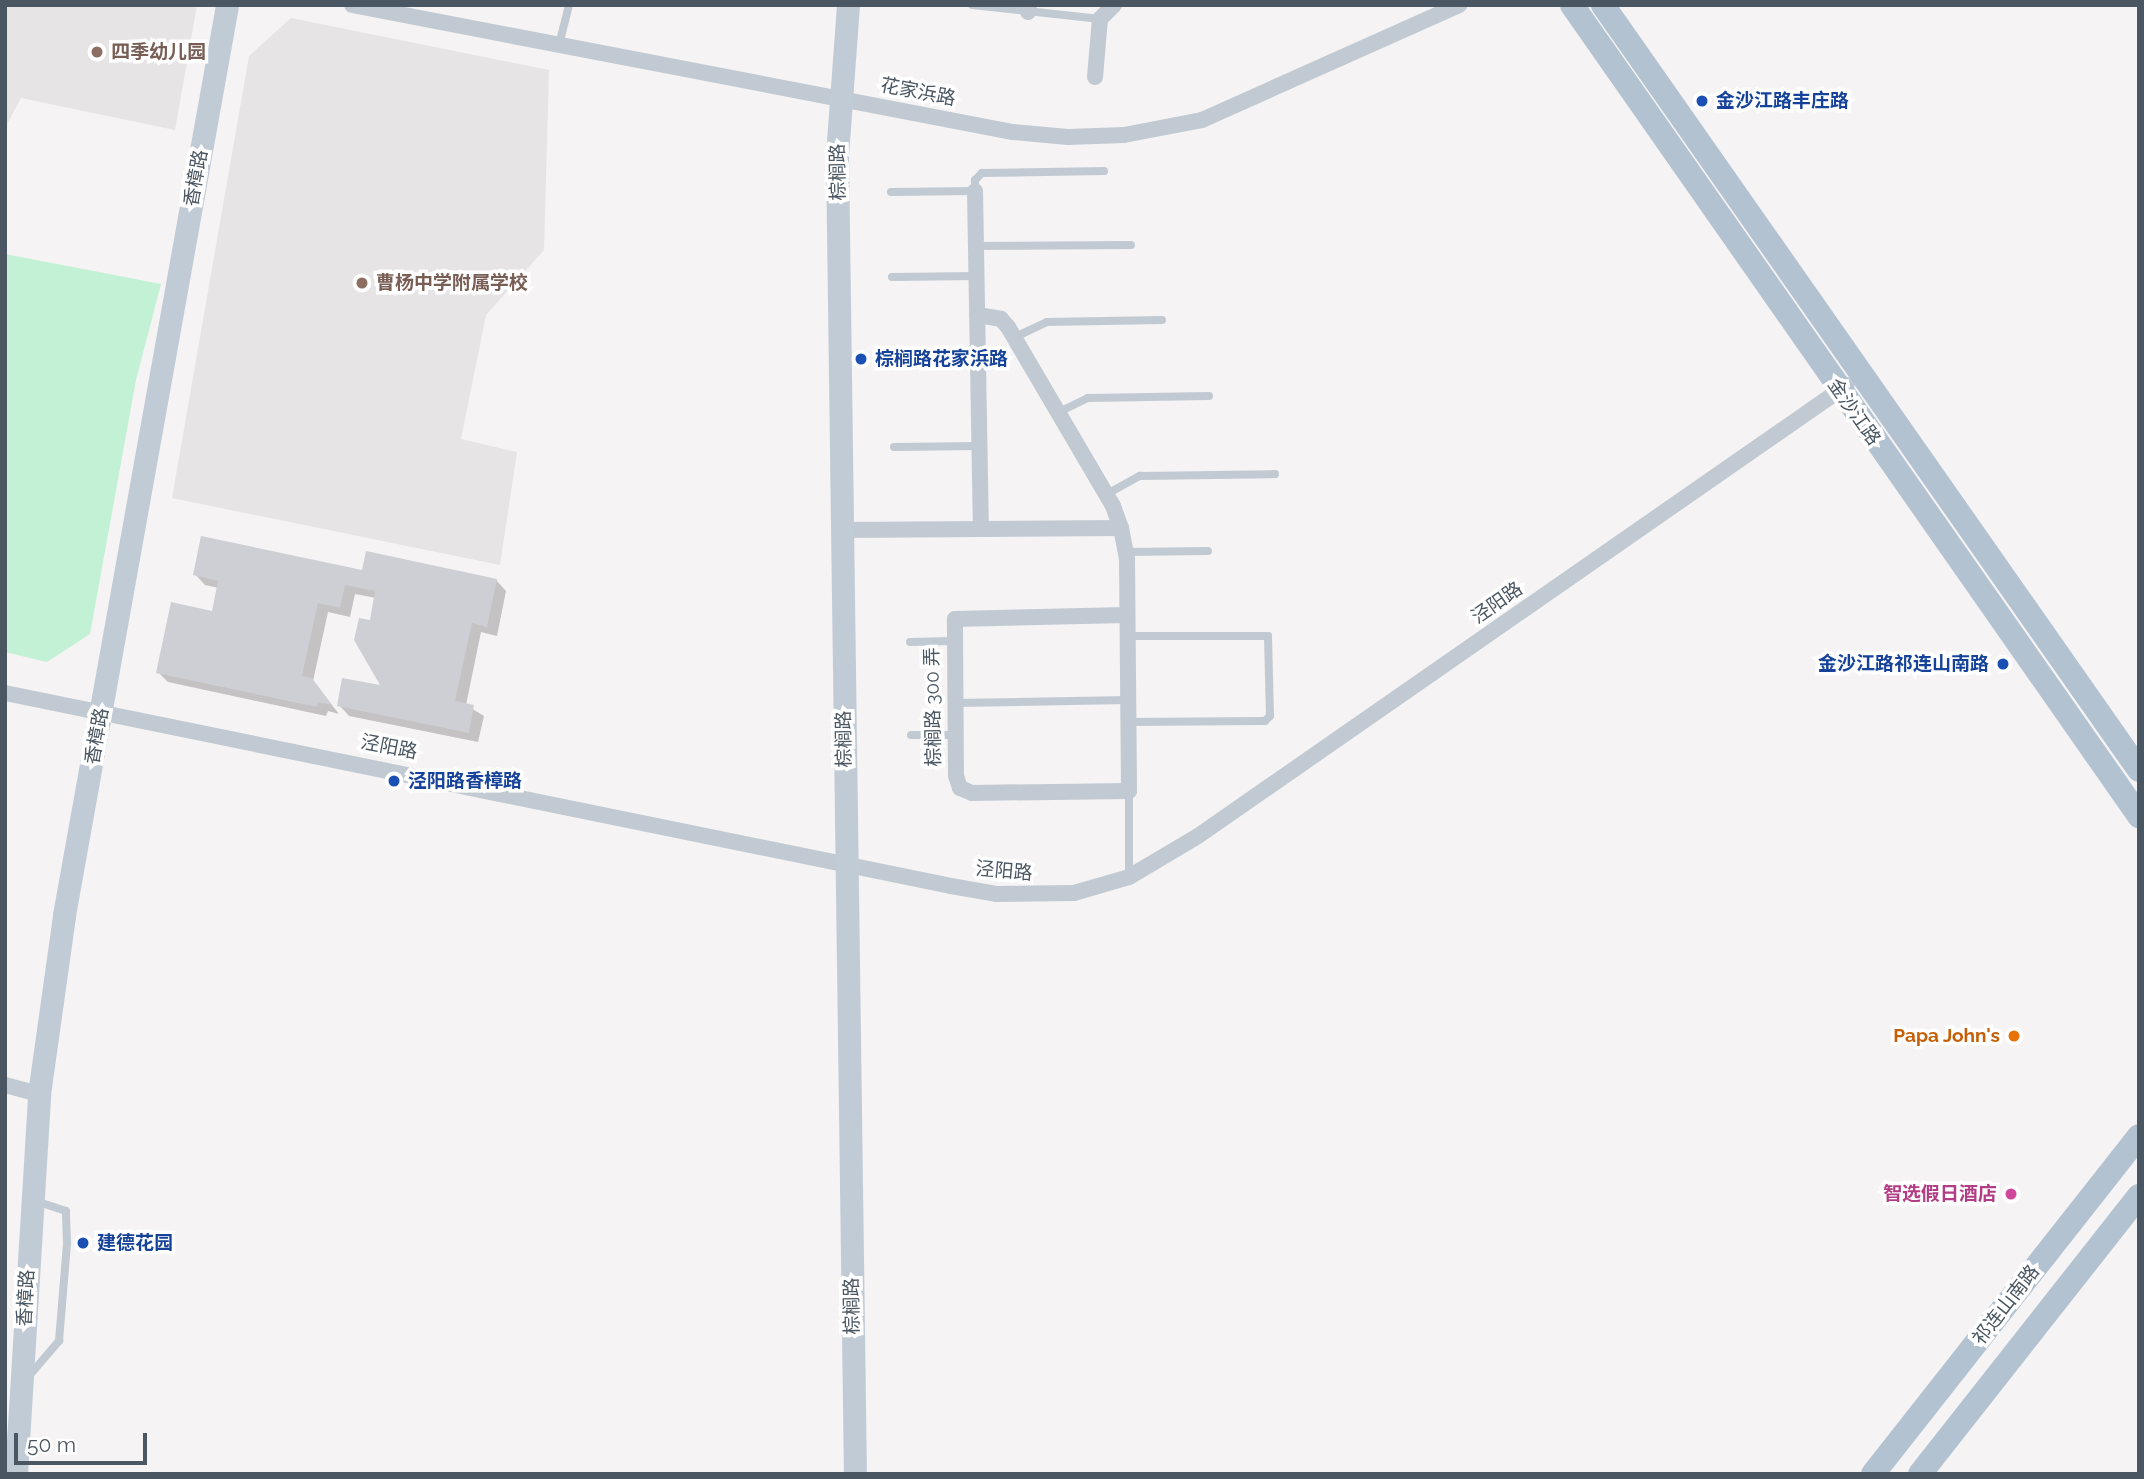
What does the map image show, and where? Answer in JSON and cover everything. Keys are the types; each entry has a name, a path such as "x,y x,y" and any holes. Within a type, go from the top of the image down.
{"main road":[{"name":"金沙江路","path":"1572,5 2139,816"},
{"name":"金沙江路","path":"1603,5 2139,770"},
{"name":"祁连山南路","path":"1873,1474 2139,1136"},
{"name":"祁连山南路","path":"1920,1474 2139,1196"}],"street":[{"name":"香樟路","path":"16,1474 39,1094 64,915 227,5"},
{"name":"花家浜路","path":"352,5 1041,136 1153,132 1221,113 1459,5"},
{"name":"棕榈路","path":"848,5 838,99 845,864 855,1474"},
{"path":"1095,77 1100,19 1114,5"},
{"path":"975,191 981,529"},
{"path":"977,315 1001,319 1014,337 1107,494 1121,528 1126,552 1129,791"},
{"name":"泾阳路","path":"5,693 997,894 1074,893 1129,877 1198,836 1861,375"},
{"path":"841,530 1121,528"},
{"name":"棕榈路 300 弄","path":"1127,615 960,617 953,624 953,641 956,776 960,788 972,793 1129,791"},
{"path":"5,1085 39,1094"}],"lane":[{"path":"559,45 569,5"},
{"path":"972,5 1029,8 1100,19"},
{"path":"891,192 975,191 975,180 982,173 1104,172"},
{"path":"976,246 1131,245"},
{"path":"892,277 977,276"},
{"path":"1014,337 1047,322 1163,320"},
{"path":"893,362 978,361"},
{"path":"1059,412 1088,398 1209,396"},
{"path":"894,447 979,446"},
{"path":"1107,494 1140,476 1275,474"},
{"path":"1126,552 1208,551"},
{"path":"1127,636 1268,636 1270,716 1265,721 1128,722"},
{"path":"910,642 953,641"},
{"path":"954,702 1128,700"},
{"path":"911,736 955,735"},
{"path":"1129,791 1129,877"},
{"path":"21,1385 59,1341 67,1243 66,1210 32,1200"}],"shaded area":[{"name":"四季幼儿园","path":"5,5 197,5 175,130 21,98 5,128"},
{"name":"曹杨中学附属学校","path":"291,18 549,70 544,250 486,315 461,439 517,452 500,565 172,498 249,56"}],"green space":[{"path":"5,254 161,284 136,380 90,634 47,662 5,652"}],"building":[{"path":"201,536 362,570 366,551 497,579 487,627 472,623 455,701 474,705 469,733 337,706 342,678 380,685 354,640 359,618 370,620 375,591 345,585 340,608 318,603 302,676 312,678 332,705 318,702 317,707 156,673 171,602 212,611 218,581 193,575"}],"place":[{"name":"四季幼儿园","path":"97,52"},
{"name":"金沙江路丰庄路","path":"1702,101"},
{"name":"曹杨中学附属学校","path":"362,283"},
{"name":"棕榈路花家浜路","path":"861,359"},
{"name":"金沙江路祁连山南路","path":"2003,664"},
{"name":"泾阳路香樟路","path":"394,781"},
{"name":"Papa John's","path":"2014,1036"},
{"name":"智选假日酒店","path":"2011,1194"},
{"name":"建德花园","path":"83,1243"}]}
